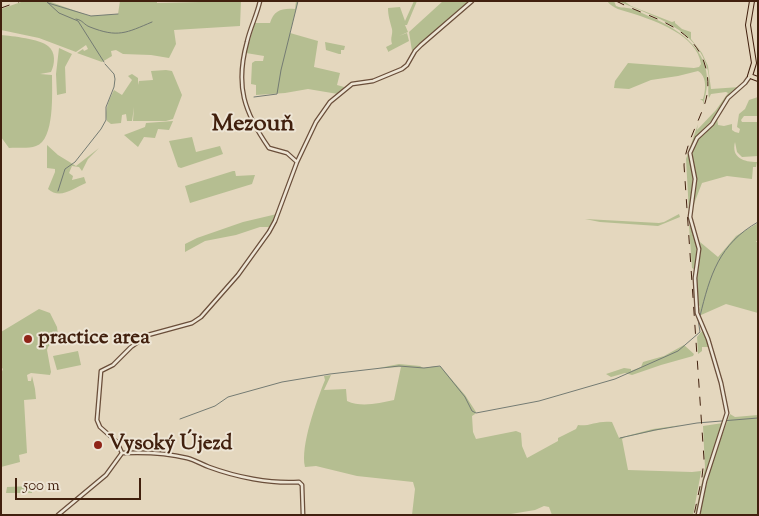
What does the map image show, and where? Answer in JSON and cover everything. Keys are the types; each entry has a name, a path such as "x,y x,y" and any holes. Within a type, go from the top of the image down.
{"main road":[{"path":"752,1 748,25 754,63 750,76 758,79"}],"street":[{"path":"260,1 244,53 241,87 250,115 269,148 287,153 297,162"},
{"path":"122,453 117,442 100,427 97,420 99,375 102,370 111,367 138,341 151,334 195,322 229,286 276,221 297,162 316,122 330,102 352,84 373,81 407,65 421,45 472,1"},
{"path":"698,515 705,481 727,413 721,382 708,339 697,313 695,278 699,248 690,213 695,184 690,158 693,144 716,118 728,98 750,76"},
{"path":"122,453 144,452 183,457 210,468 247,476 286,483 299,482 302,488 302,515"},
{"path":"58,515 106,475 122,453"}],"green space":[{"path":"24,1 48,1 90,16 118,14 120,1 157,1 157,3 241,1 240,26 174,30 176,44 169,58 123,54 116,50 111,51 112,56 102,62 77,53 83,49 84,51 88,49 86,45 76,52 39,38 1,30 1,9"},
{"path":"296,1 298,1 290,33 318,41 314,67 340,73 337,85 344,87 344,89 338,94 308,89 256,95 256,85 251,84 252,63 263,61 264,56 246,53 255,23 270,23 274,15 279,11 295,9"},
{"path":"414,1 417,1 407,25 405,25 408,32 399,36 407,33 409,41 388,52 386,47 392,44 392,31 388,8 400,7 405,21"},
{"path":"443,1 469,2 412,51 409,32"},
{"path":"607,1 614,1 616,6 634,10 653,18 679,32 689,41 698,51 704,62 707,75 707,89 703,105 703,101 700,99 703,99 705,84 703,76 698,71 651,80 629,89 614,88 615,81 628,63 694,68 699,67 701,64 698,54 684,37 652,20 618,9"},
{"path":"624,1 631,6 672,22 675,21 682,29 691,32 691,39 702,53 708,66 711,89 740,87 727,98 715,117 696,137 690,148 689,158 694,179 689,213 686,159 698,124 697,130 716,110 728,93 711,94 709,98 708,71 703,57 695,45 673,26 620,2"},
{"path":"1,35 39,41 48,46 54,55 51,72 40,74 52,75 52,103 47,135 36,146 9,148 1,137"},
{"path":"325,42 345,46 344,50 341,50 341,54 339,54 326,50"},
{"path":"59,48 72,54 65,67 66,93 57,95 56,74"},
{"path":"151,71 172,71 182,95 173,119 166,121 133,121 134,107 132,121 127,121 126,114 122,115 121,123 111,124 107,121 107,109 110,98 114,90 122,95 132,80 128,76 132,74 138,78 138,85 139,81 153,80"},
{"path":"758,97 758,116 744,116 741,120 742,122 758,122 758,156 742,157 737,152 735,142 734,147 737,155 743,160 757,162 756,167 753,167 752,179 727,176 702,183 692,209 696,179 691,154 692,149 698,139 717,118 718,125 732,124 732,130 739,133 740,129 737,127 739,114 745,109 749,100"},
{"path":"173,121 169,130 158,129 155,138 144,137 138,147 124,135 145,127 146,123"},
{"path":"192,137 196,152 220,146 223,154 181,168 178,167 169,141"},
{"path":"47,145 58,155 76,166 99,148 88,159 82,171 79,167 72,166 69,173 73,176 72,180 84,177 86,183 62,193 53,192 48,189 55,169 47,168"},
{"path":"235,171 236,176 255,175 252,184 190,203 185,186"},
{"path":"277,214 269,227 260,227 236,235 205,241 185,252 185,244 197,238 243,222"},
{"path":"679,214 680,217 658,226 600,222 585,219 659,223"},
{"path":"758,223 758,241 756,241 758,244 758,313 726,304 701,315 700,306 698,305 696,278 701,251 700,242 718,257 736,236"},
{"path":"689,225 695,235 697,246 697,258 694,269 692,268"},
{"path":"39,309 50,313 57,327 58,335 47,350 51,372 50,375 31,373 27,375 28,381 31,381 32,376 36,399 24,400 27,453 19,455 20,462 1,467 1,374 3,369 1,367 1,332"},
{"path":"703,331 709,347 702,347 702,351 698,354 697,337"},
{"path":"684,345 694,354 693,356 632,375 625,373 611,377 606,374 624,368 631,369 631,371 641,367 643,362 664,356"},
{"path":"78,351 81,365 57,370 53,356"},
{"path":"399,364 423,368 441,367 465,395 476,412 472,416 473,432 476,439 516,431 521,433 522,446 527,458 558,441 558,438 576,429 578,425 612,422 619,438 653,429 682,425 622,439 628,470 692,472 701,471 702,467 693,515 552,515 549,507 544,506 535,510 505,515 412,515 415,489 413,482 357,476 316,466 305,467 304,458 307,436 325,380 324,376 331,375 324,390 346,389 347,401 365,405 394,400 401,367 379,368"},
{"path":"730,414 735,417 758,415 758,515 699,515 712,462"},
{"path":"723,423 709,461 697,515 695,515 705,468 703,426"},
{"path":"32,486 32,493 6,493 7,487"}],"waterway":[{"path":"46,1 59,13 78,21 104,62"},
{"path":"254,97 277,94 298,1"},
{"path":"48,3 91,16 118,14"},
{"path":"76,19 90,27 115,33 122,33 152,22"},
{"path":"58,191 65,169 75,162 106,120 106,107 115,79 114,74 105,64"},
{"path":"700,316 712,274 718,262 734,240 758,222"},
{"path":"180,419 215,406 228,397 282,382 399,366 424,368 440,366 465,397 472,411 476,413 539,401 615,379 678,351 700,332 698,319"},
{"path":"620,438 697,423 758,418"}],"railway":[{"path":"1,8 21,1"},
{"path":"616,1 679,30 698,49 707,72 708,88 706,98 690,141 684,165 704,459 694,515"}],"place":[{"name":"practice area","path":"28,339"},
{"name":"Vysoký Újezd","path":"98,445"}],"district":[{"name":"Mezouň","path":"253,126"}]}
